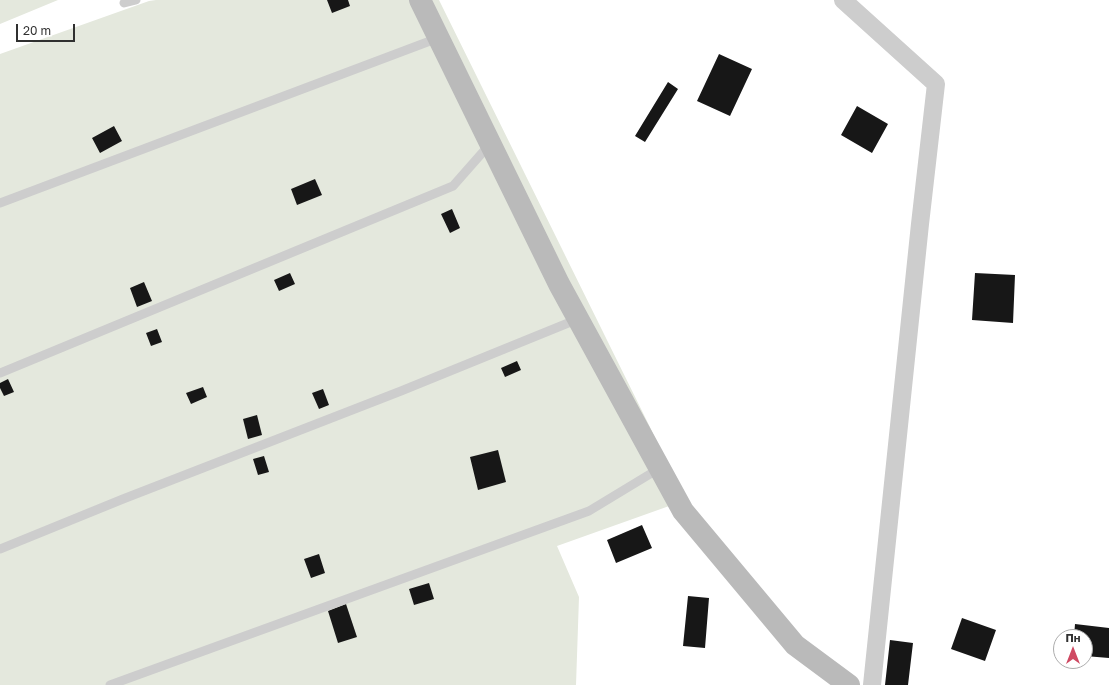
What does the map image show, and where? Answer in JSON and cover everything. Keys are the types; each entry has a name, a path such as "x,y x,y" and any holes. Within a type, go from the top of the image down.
{"street":[{"path":"420,0 578,319 683,511 795,645 849,685"},
{"path":"843,0 936,84 872,685"}],"lane":[{"path":"124,3 136,0"},
{"path":"0,203 438,38"},
{"path":"0,373 453,186 490,144"},
{"path":"0,550 123,499 578,319"},
{"path":"110,685 219,644 589,511 660,468"}],"shaded area":[{"path":"0,0 58,0 0,24"},
{"path":"439,0 686,500 557,546 579,597 576,685 0,685 0,54 149,1"}],"building":[{"path":"327,0 348,0 350,6 332,13"},
{"path":"719,54 752,69 730,116 697,101"},
{"path":"668,82 678,89 645,142 635,136"},
{"path":"857,106 888,124 872,153 841,135"},
{"path":"114,126 122,141 100,153 92,138"},
{"path":"315,179 322,195 297,205 291,189"},
{"path":"452,209 460,228 450,233 441,214"},
{"path":"290,273 295,284 279,291 274,280"},
{"path":"975,273 1015,275 1013,323 972,320"},
{"path":"144,282 152,301 137,307 130,288"},
{"path":"157,329 162,342 151,346 146,333"},
{"path":"517,361 521,370 505,377 501,368"},
{"path":"8,379 14,392 4,396 0,388 0,383"},
{"path":"203,387 207,397 191,404 186,393"},
{"path":"323,389 329,405 319,409 312,393"},
{"path":"257,415 262,435 248,439 243,419"},
{"path":"498,450 506,482 478,490 470,457"},
{"path":"264,456 269,472 258,475 253,459"},
{"path":"642,525 652,548 616,563 607,540"},
{"path":"319,554 325,573 311,578 304,559"},
{"path":"429,583 434,599 414,605 409,589"},
{"path":"688,596 709,598 705,648 683,646"},
{"path":"346,604 357,637 338,643 328,611"},
{"path":"962,618 996,630 985,661 951,649"},
{"path":"1075,624 1109,628 1109,658 1093,657 1093,629 1075,629"},
{"path":"890,640 913,643 908,685 885,685"}]}
